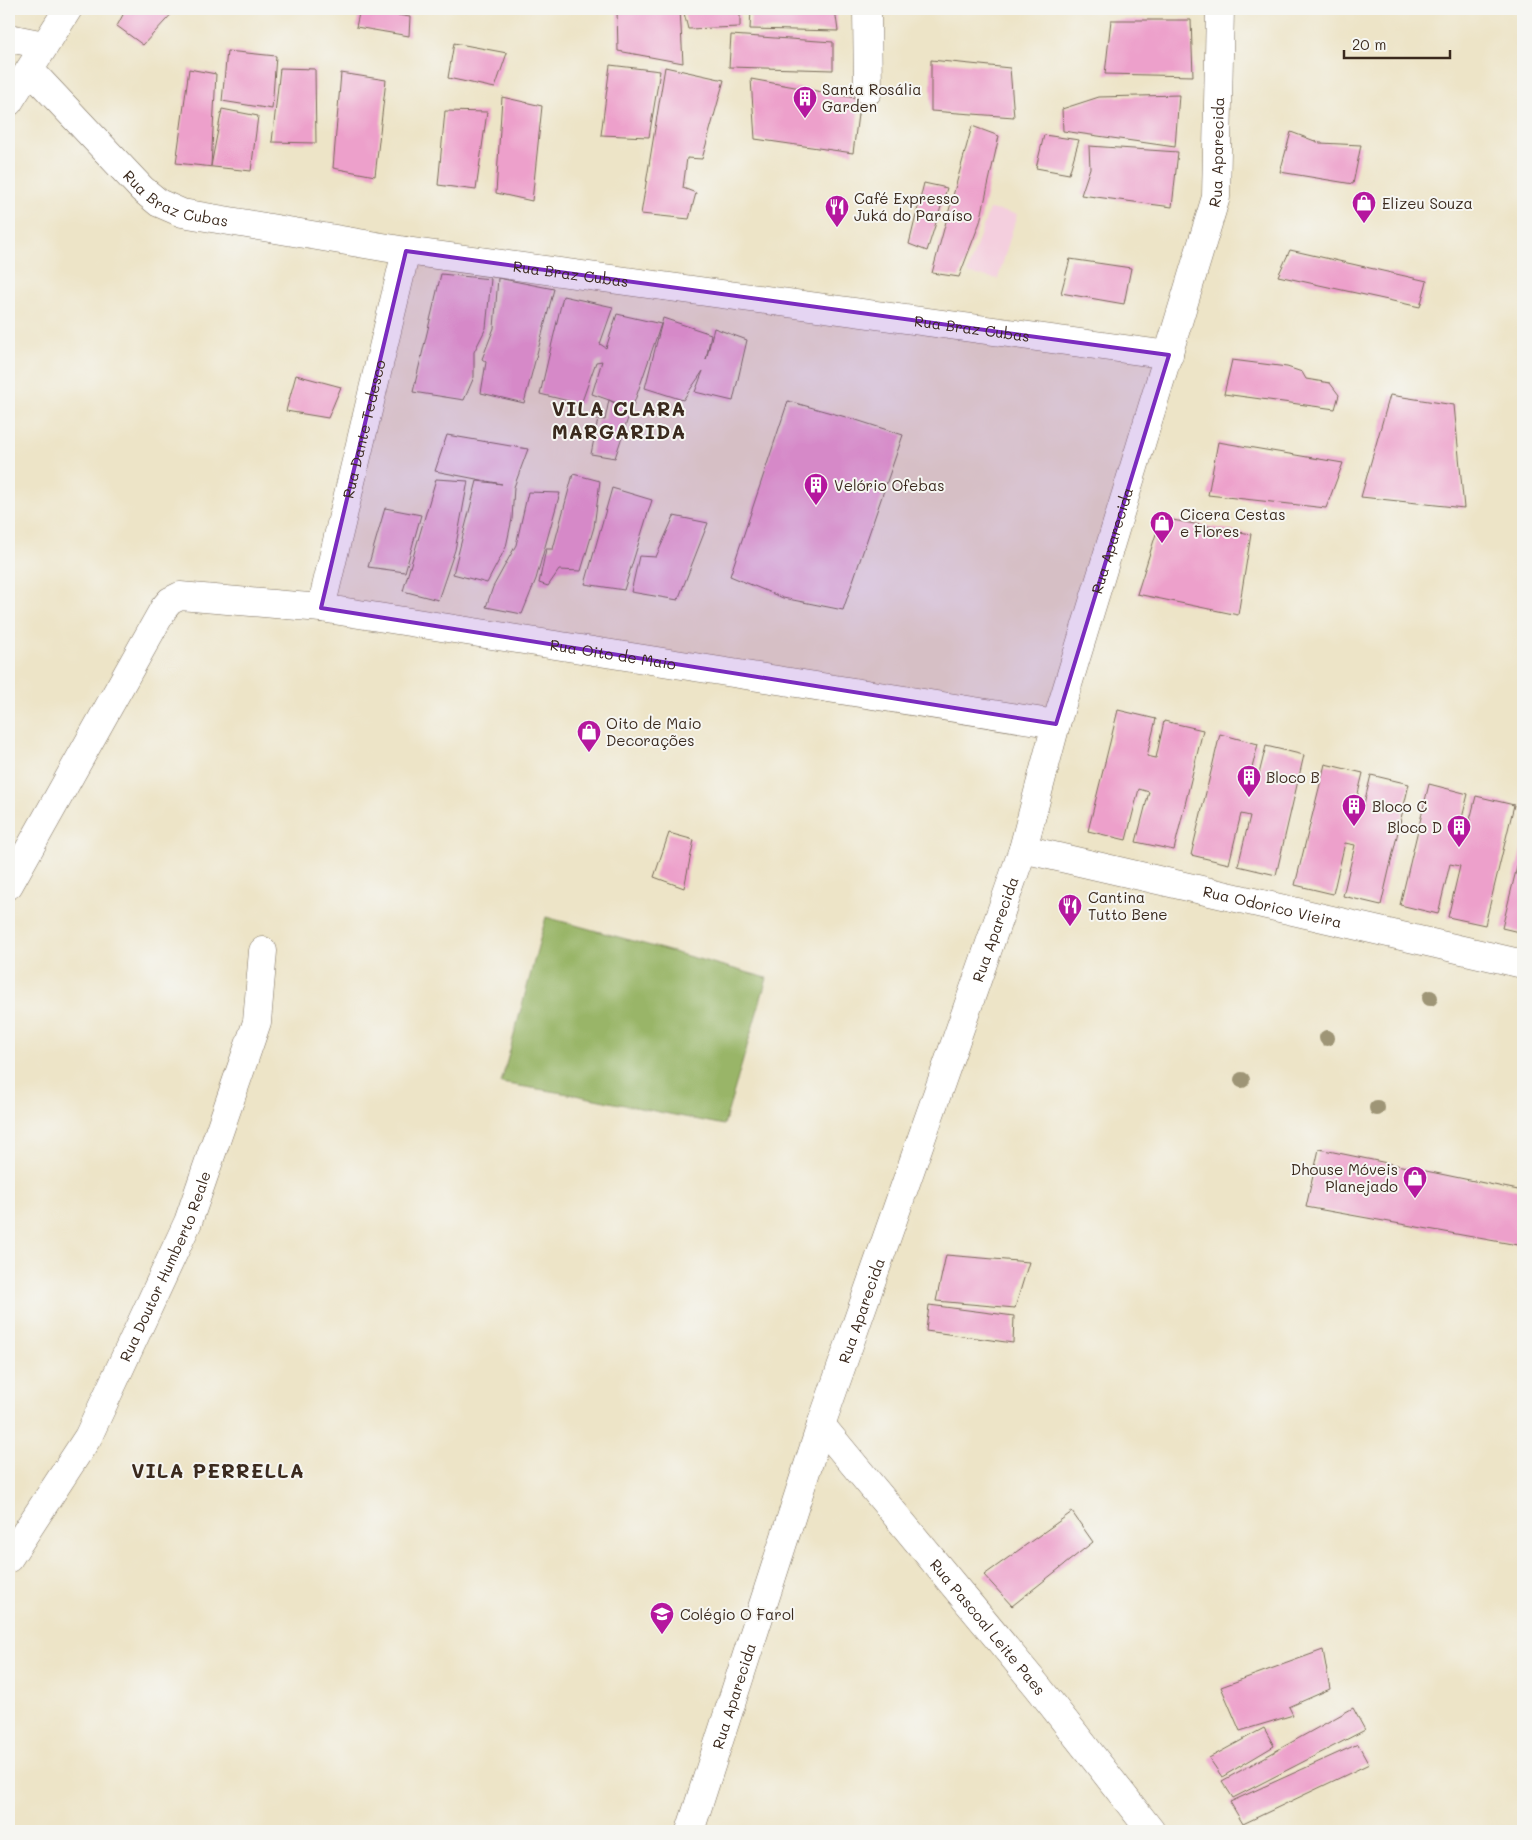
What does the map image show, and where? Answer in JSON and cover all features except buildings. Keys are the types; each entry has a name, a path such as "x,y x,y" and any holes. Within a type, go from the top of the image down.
{"street":[{"path":"9,100 68,9"},
{"path":"867,9 868,91"},
{"name":"Rua Aparecida","path":"690,1831 821,1425 1023,849 1056,724 1216,196 1220,9"},
{"path":"9,38 44,45"},
{"name":"Rua Braz Cubas","path":"30,70 142,189 159,203 182,213 406,252 1169,355"},
{"name":"Rua Dante Tedesco","path":"321,608 406,252"},
{"name":"Rua Oito de Maio","path":"9,885 164,608 170,601 180,596 321,608 1056,724"},
{"name":"Rua Odorico Vieira","path":"1023,849 1523,964"},
{"name":"Rua Doutor Humberto Reale","path":"9,1558 88,1437 188,1222 257,1022 263,951"},
{"name":"Rua Pascoal Leite Paes","path":"821,1425 1038,1687 1151,1831"}],"highlighted area":[{"path":"406,251 1169,355 1056,724 321,608"}],"shaded area":[{"path":"989,209 1017,214 998,279 967,273"}],"green space":[{"path":"546,917 767,978 724,1125 575,1095 501,1083"}],"place":[{"name":"Santa Rosália Garden","path":"805,119"},
{"name":"Elizeu Souza","path":"1364,224"},
{"name":"Café Expresso Juká do Paraíso","path":"837,228"},
{"name":"Velório Ofebas","path":"816,506"},
{"name":"Cicera Cestas e Flores","path":"1162,544"},
{"name":"Oito de Maio Decorações","path":"589,753"},
{"name":"Bloco B","path":"1249,798"},
{"name":"Bloco C","path":"1354,827"},
{"name":"Bloco D","path":"1459,848"},
{"name":"Cantina Tutto Bene","path":"1070,927"},
{"name":"Dhouse Móveis Planejado","path":"1415,1199"},
{"name":"Colégio O Farol","path":"662,1635"}],"district":[{"name":"VILA CLARA MARGARIDA","path":"619,420"},
{"name":"VILA PERRELLA","path":"218,1470"}]}
